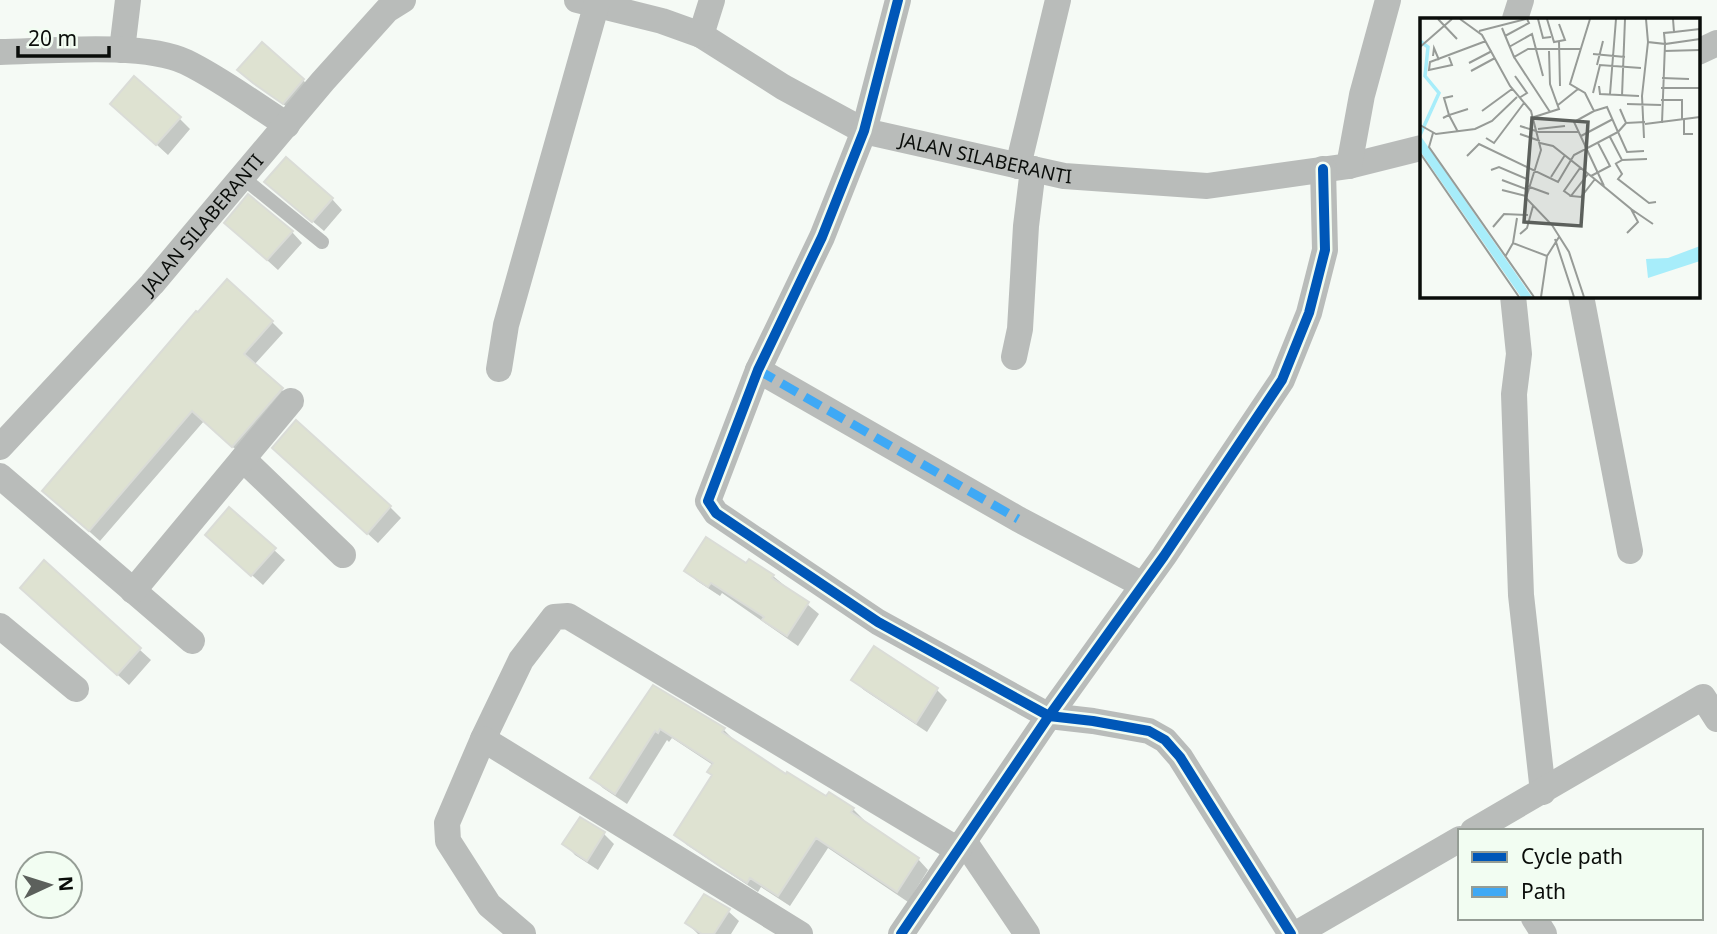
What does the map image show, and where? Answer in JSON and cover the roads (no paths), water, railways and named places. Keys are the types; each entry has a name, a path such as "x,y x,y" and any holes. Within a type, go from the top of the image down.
{"street":[{"path":"122,50 128,0"},
{"name":"JALAN SILABERANTI","path":"0,447 152,284 387,10 403,0"},
{"path":"701,35 712,0"},
{"path":"898,0 864,131 822,237 758,370 708,501 716,513 878,622 1049,716 1126,726 1149,731 1165,740 1180,757 1293,934 1458,840"},
{"path":"1014,357 1020,329 1026,226 1026,167 1058,0"},
{"path":"901,934 1282,380 1309,313 1325,250 1336,168 1362,95 1388,0"},
{"path":"1515,18 1521,0"},
{"path":"499,369 506,325 587,2"},
{"name":"JALAN SILABERANTI","path":"587,2 662,21 701,35 783,86 864,131 1064,176 1207,186 1336,168 1420,148"},
{"path":"1700,51 1717,43"},
{"path":"0,52 157,52 186,62 287,125"},
{"path":"1513,298 1519,354 1514,394 1521,595 1543,792"},
{"path":"1581,298 1630,551"},
{"path":"758,370 1018,519 1143,585"},
{"path":"134,591 291,401"},
{"path":"243,459 343,555"},
{"path":"0,476 192,641"},
{"path":"523,934 489,905 448,841 447,823 520,660 554,617 568,616 961,846 1027,934"},
{"path":"0,626 76,689"},
{"path":"1478,829 1712,702"},
{"path":"483,739 800,934"}],"lane":[{"path":"242,177 322,242"}]}
